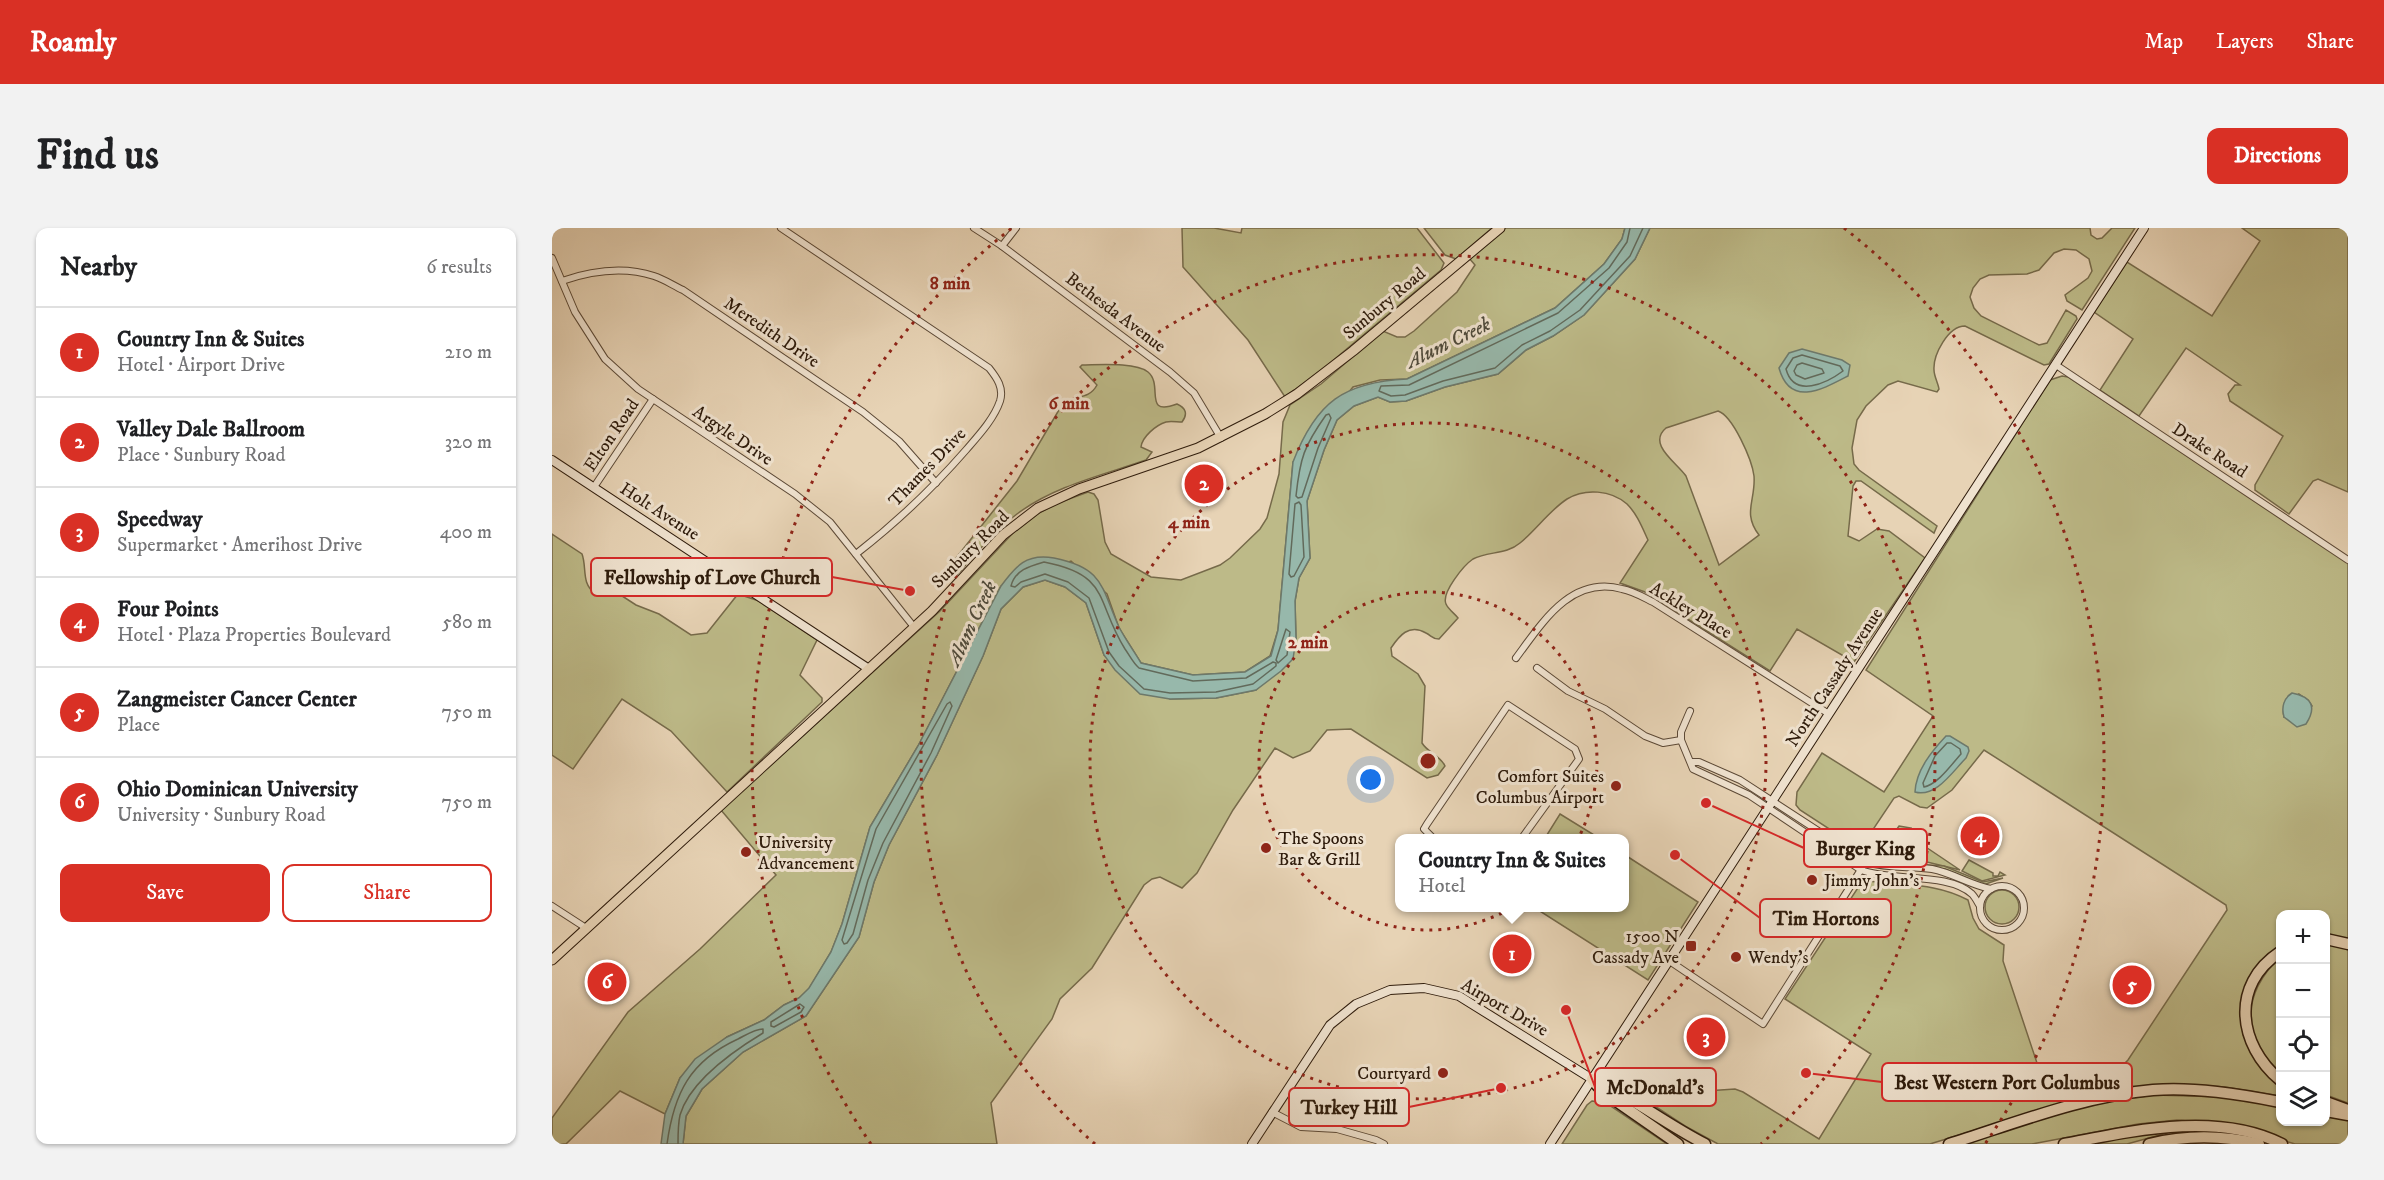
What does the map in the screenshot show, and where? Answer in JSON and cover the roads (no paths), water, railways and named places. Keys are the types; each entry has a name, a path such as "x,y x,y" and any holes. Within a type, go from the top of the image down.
{"highway":[{"path":"2330,940 2348,944"},
{"path":"2276,955 2254,981 2247,1002 2246,1024 2248,1036 2261,1061 2276,1076"},
{"path":"1592,1079 1603,1092 1678,1144"},
{"path":"1592,1079 1615,1090 1704,1144"},
{"path":"1949,1144 2089,1101 2153,1090 2201,1090 2276,1101"},
{"path":"2330,1104 2348,1110"},
{"path":"2330,1112 2348,1116"},
{"path":"2064,1144 2138,1130 2180,1125 2249,1133 2271,1138 2282,1144"},
{"path":"2149,1144 2175,1138 2233,1137 2259,1144"}],"main road":[{"name":"Sunbury Road","path":"552,960 932,611 1003,535 1038,508 1078,489 1163,461 1221,438 1297,394 1353,351 1500,228"},
{"name":"North Cassady Avenue","path":"1550,1144 2144,228"},
{"name":"Holt Avenue","path":"552,460 869,669"},
{"name":"Airport Drive","path":"1252,1144 1330,1025 1350,1008 1369,997 1390,990 1438,989 1459,996 1592,1079"}],"street":[{"name":"Thames Drive","path":"781,228 988,368 997,377 1001,388 996,410 980,434 936,483 888,529 856,554"},
{"name":"Bethesda Avenue","path":"974,228 1002,246 1170,372 1194,393 1221,438"},
{"path":"1002,246 1016,228"},
{"name":"Argyle Drive","path":"552,258 575,312 605,359 638,389 795,494 830,522 914,627"},
{"name":"Meredith Drive","path":"562,281 611,270 653,276 683,290 863,412 899,441 936,483"},
{"name":"Drake Road","path":"2056,365 2348,560"},
{"name":"Elton Road","path":"594,487 653,399"},
{"name":"Ackley Place","path":"1516,658 1558,605 1580,590 1605,586 1623,589 1653,602 1829,714"},
{"path":"1537,668 1568,691 1605,710 1645,736 1662,743 1681,740"},
{"path":"1429,834 1424,829 1438,806 1508,705 1575,749 1579,759 1525,834"},
{"path":"1690,711 1681,732 1681,740 1683,750 1693,769 1771,806 1866,862 1890,868 1931,869 1949,873 1991,889"},
{"path":"1691,762 1699,762 1740,780 1771,806 1861,870 1875,875 1947,883 1973,895 1980,906 1983,920 1995,929 2009,928 2020,920 2024,906 2018,893 2005,886 1985,893 1980,906"},
{"path":"1668,960 1762,1024 1866,862"},
{"path":"552,906 586,928"},
{"path":"1272,1112 1301,1127 1336,1129 1384,1144"}],"water":[{"path":"1625,228 1650,228 1635,259 1584,315 1553,336 1526,350 1498,374 1445,387 1406,401 1390,402 1378,397 1354,406 1337,420 1307,501 1310,558 1299,578 1295,601 1296,639 1293,659 1256,690 1216,698 1170,699 1140,694 1115,670 1104,655 1086,603 1065,587 1045,580 1023,587 1001,609 983,656 937,755 889,845 874,882 859,937 806,1016 743,1052 702,1089 686,1116 683,1144 661,1144 665,1114 680,1078 695,1059 727,1037 764,1020 784,1005 799,998 809,988 831,952 842,924 870,827 918,746 1001,586 1017,567 1029,559 1044,557 1083,567 1092,574 1104,590 1119,627 1141,663 1193,675 1245,672 1271,656 1278,630 1293,462 1302,441 1323,410 1335,399 1349,391 1385,381 1407,379 1555,308 1604,264 1622,239"},
{"path":"1802,349 1842,360 1850,365 1848,376 1818,390 1799,392 1791,388 1784,380 1779,368 1789,353"},
{"path":"2292,693 2308,700 2312,708 2306,724 2297,727 2284,717 2283,713 2285,700"},
{"path":"1946,736 1968,747 1966,758 1937,787 1923,793 1915,792 1918,776 1930,755"}],"place":[{"name":"Valley Dale Ballroom","path":"1204,484"},
{"name":"Fellowship of Love Church","path":"910,591"},
{"name":"Comfort Suites Columbus Airport","path":"1616,786"},
{"name":"Burger King","path":"1706,803"},
{"name":"Four Points","path":"1980,836"},
{"name":"The Spoons Bar & Grill","path":"1266,848"},
{"name":"University Advancement","path":"746,852"},
{"name":"Tim Hortons","path":"1675,855"},
{"name":"Jimmy John's","path":"1812,880"},
{"name":"1500 N Cassady Ave","path":"1691,946"},
{"name":"Country Inn & Suites","path":"1512,954"},
{"name":"Wendy's","path":"1736,957"},
{"name":"Ohio Dominican University","path":"607,982"},
{"name":"Zangmeister Cancer Center","path":"2132,985"},
{"name":"McDonald's","path":"1566,1010"},
{"name":"Speedway","path":"1706,1037"},
{"name":"Courtyard","path":"1443,1073"},
{"name":"Best Western Port Columbus","path":"1806,1073"},
{"name":"Turkey Hill","path":"1501,1088"}],"water label":[{"name":"Alum Creek","path":"1448,342"},
{"name":"Alum Creek","path":"971,623"}]}
